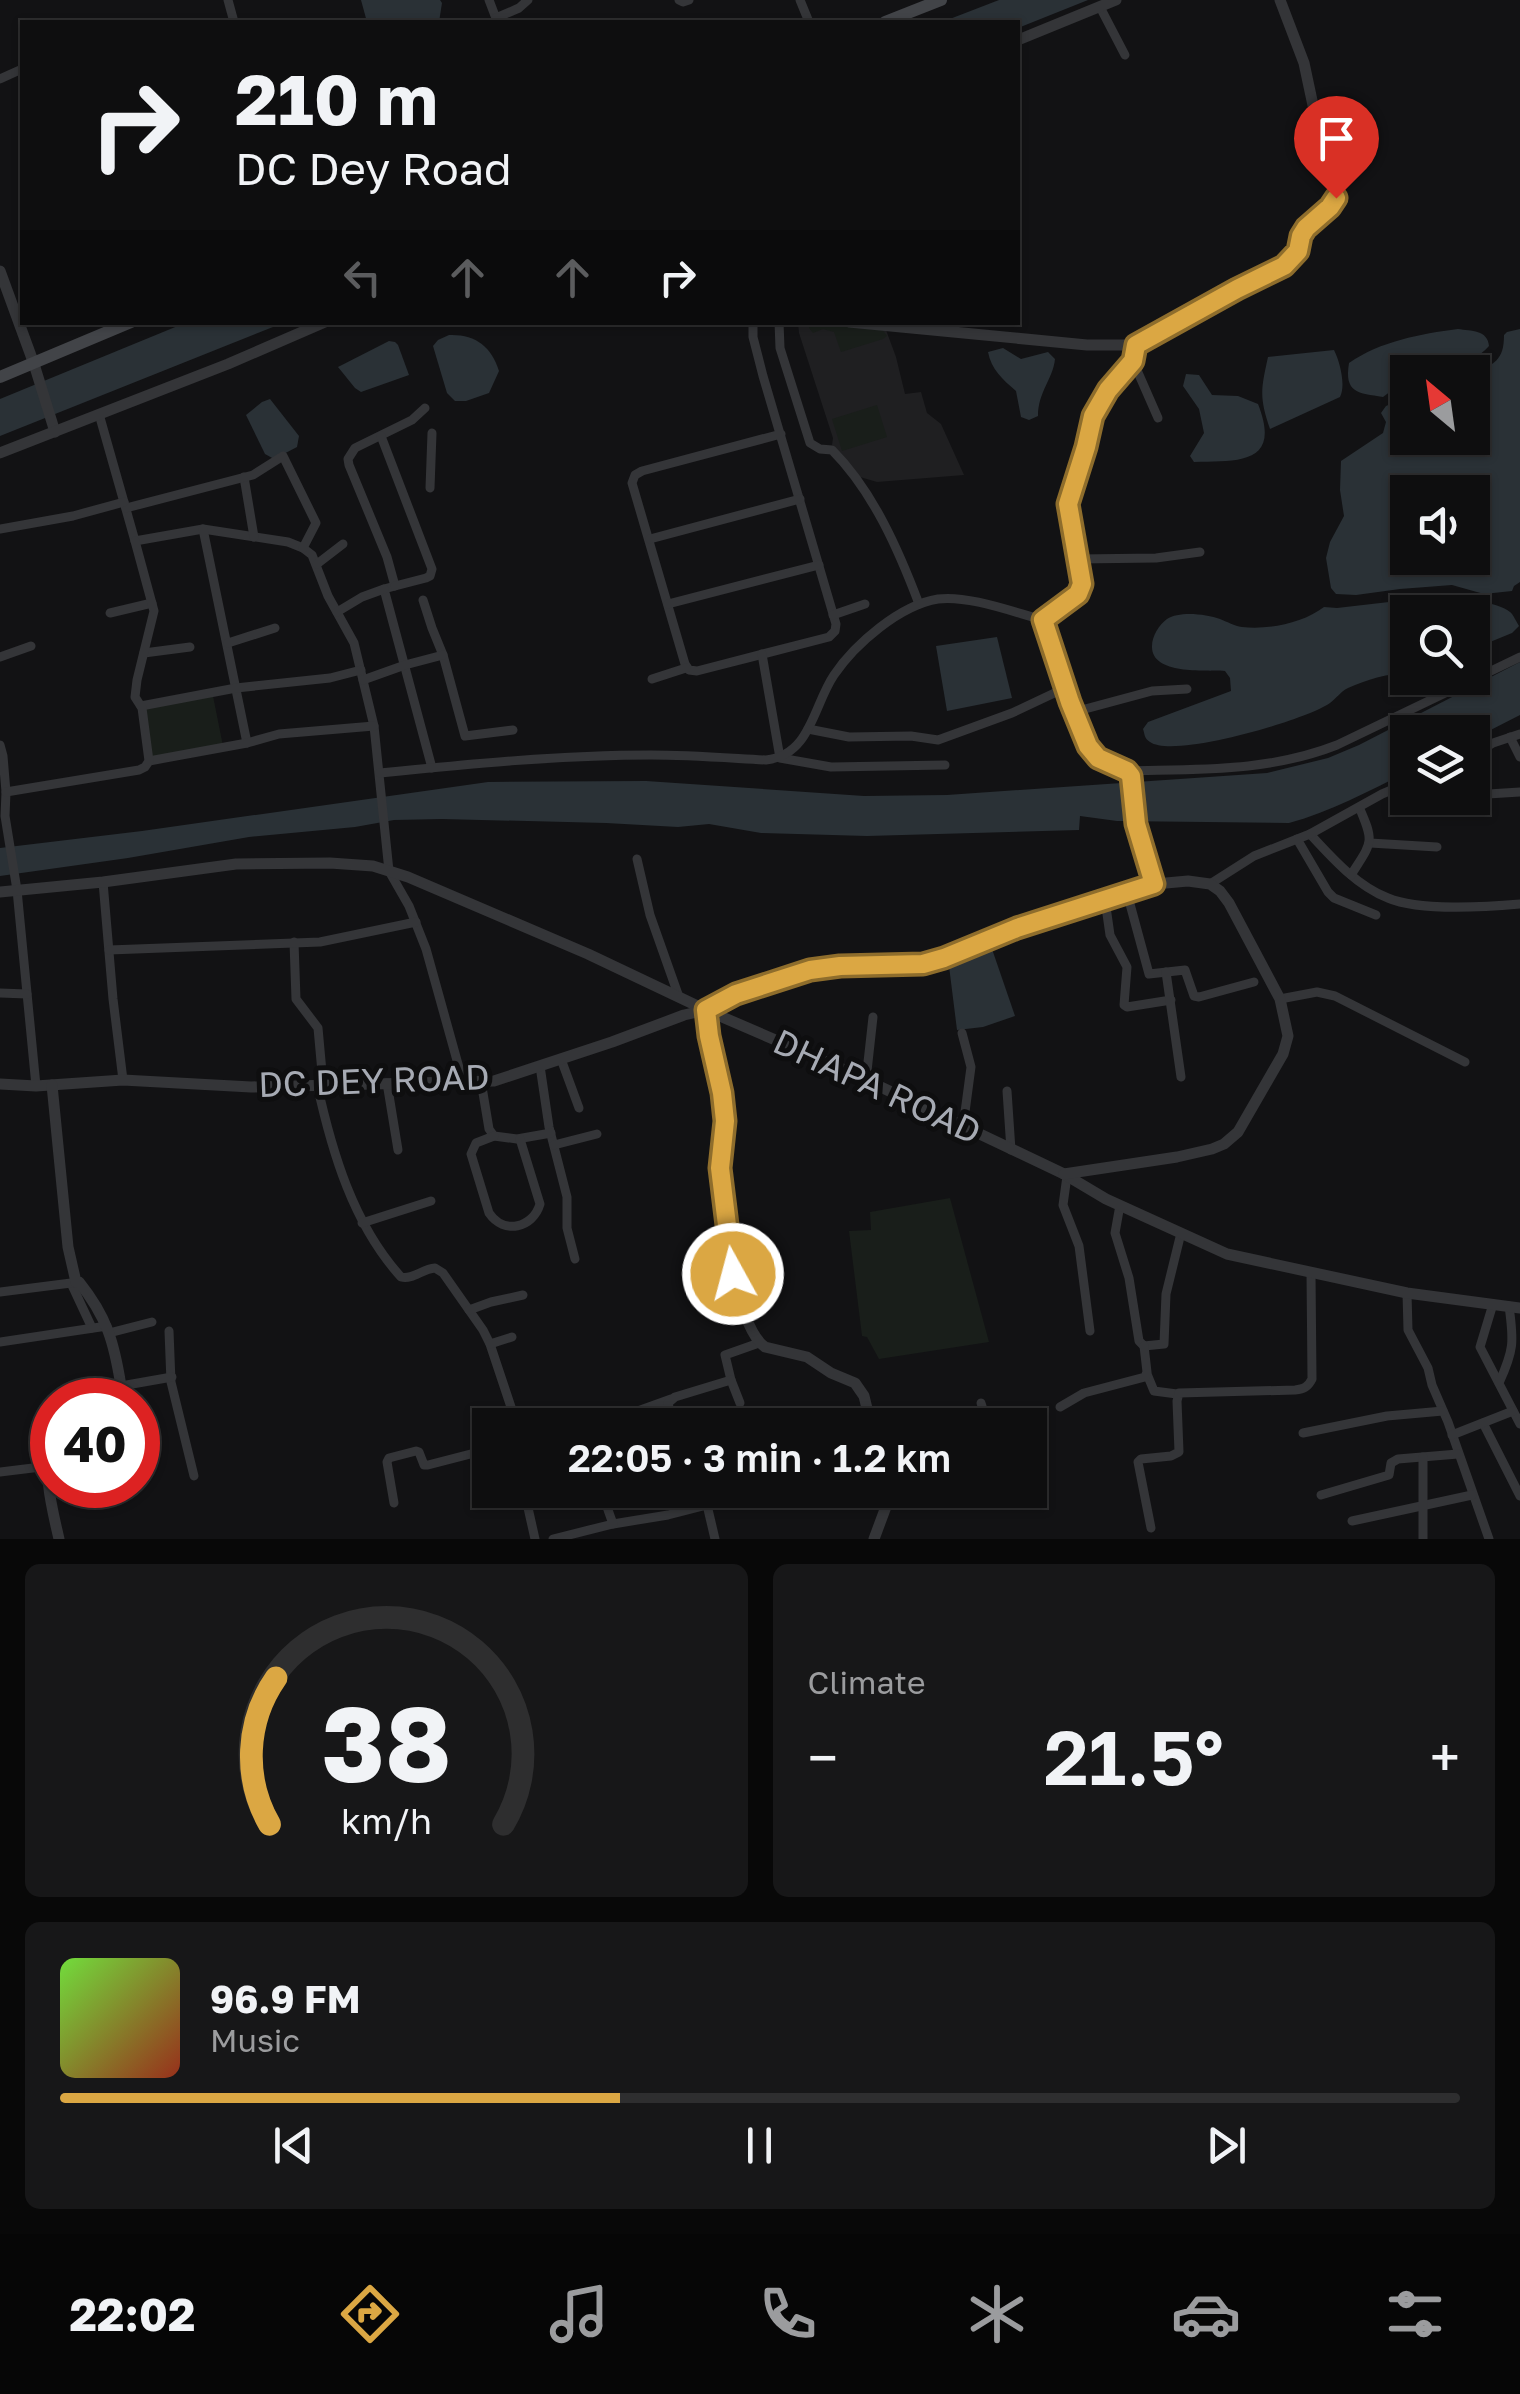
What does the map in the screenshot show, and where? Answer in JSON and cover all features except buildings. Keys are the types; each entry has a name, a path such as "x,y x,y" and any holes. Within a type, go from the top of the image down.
{"main road":[{"path":"891,20 940,0"},
{"path":"0,378 123,325"}],"street":[{"path":"489,0 497,20 528,0"},
{"path":"679,0 689,0"},
{"path":"1020,39 1116,0"},
{"path":"880,325 1086,345 1136,345 1284,266 1298,251 1306,228 1336,198 1304,63 1280,0"},
{"path":"1100,7 1125,55"},
{"path":"0,271 55,432"},
{"path":"0,453 318,325"},
{"path":"652,679 686,668 697,671 762,654 835,631 758,357 753,325"},
{"path":"779,325 780,348 810,442 832,450 873,505 919,604"},
{"path":"1043,620 1078,594 1082,584 1068,504 1093,416 1108,390 1133,361 1136,345"},
{"path":"1133,361 1158,418"},
{"path":"425,408 412,420 350,452 349,465 387,557 404,665 432,768"},
{"path":"6,792 139,770 149,762 141,706 135,697 154,611 99,414"},
{"path":"430,488 432,433"},
{"path":"686,668 632,482 642,471 781,434"},
{"path":"336,612 362,597 426,578 432,570 382,436"},
{"path":"0,529 253,475 284,456 316,523 303,548"},
{"path":"244,477 254,536"},
{"path":"650,538 800,499"},
{"path":"135,541 204,529 288,542 312,555 328,596 354,643 374,726 389,871 426,948 463,1082"},
{"path":"204,529 247,743"},
{"path":"317,564 343,544"},
{"path":"1079,559 1156,558 1200,552"},
{"path":"668,604 819,565"},
{"path":"780,758 802,742 833,676 844,662 880,627 919,604 961,599 1043,620"},
{"path":"423,600 464,736 512,730"},
{"path":"110,613 152,603"},
{"path":"833,615 865,604"},
{"path":"1043,620 1088,746 1098,758 1129,774 1241,768 1310,756 1520,657"},
{"path":"228,642 275,628"},
{"path":"0,656 32,646"},
{"path":"144,653 190,647"},
{"path":"762,654 780,758"},
{"path":"141,706 236,688 362,675 443,656"},
{"path":"808,728 849,737 946,738 1066,688"},
{"path":"1074,712 1152,691 1186,689"},
{"path":"149,762 278,734 374,726"},
{"path":"1490,745 1515,736 1520,757"},
{"path":"0,745 6,792 3,812 17,890 36,1086"},
{"path":"380,773 512,761 649,755 780,758 830,767 945,765"},
{"path":"1129,774 1136,824 1154,884"},
{"path":"1090,1331 1080,1254 1063,1205 1066,1175 1177,1157 1224,1144 1238,1132 1288,1036 1280,999 1229,903 1210,884 1254,856 1310,834 1390,791"},
{"path":"1490,794 1520,792"},
{"path":"1351,874 1370,843 1370,831 1359,807"},
{"path":"1310,834 1378,894 1404,903 1520,904"},
{"path":"1297,839 1334,898 1376,915"},
{"path":"1370,843 1437,846"},
{"path":"637,859 650,915 679,997"},
{"name":"DHAPA ROAD","path":"0,892 236,864 330,862 374,866 588,954 866,1080 1227,1254 1406,1293 1515,1307"},
{"path":"103,882 124,1080"},
{"name":"DC DEY ROAD","path":"0,1084 36,1086 124,1080 251,1086 320,1078 388,1083 494,1080 706,1010 736,994 810,970 923,964 1006,932 1154,884 1210,884"},
{"path":"1127,893 1148,974 1184,970 1194,996 1199,997 1254,982"},
{"path":"1105,900 1110,935 1127,967 1124,1005 1171,1000"},
{"path":"109,950 320,942 416,922"},
{"path":"294,942 296,999 318,1028 320,1078 330,1143 362,1224 400,1277 409,1278 429,1268 439,1270 483,1330 511,1408"},
{"path":"1166,972 1181,1077"},
{"path":"1280,999 1318,992 1335,996 1465,1062"},
{"path":"0,993 27,994"},
{"path":"706,1010 725,1121 720,1168 733,1274 750,1326 759,1343 807,1357 831,1373 855,1382 867,1408"},
{"path":"866,1080 873,1017"},
{"path":"962,1032 971,1067 963,1127"},
{"path":"561,1059 579,1108"},
{"path":"540,1066 567,1198 567,1228 575,1259"},
{"path":"480,1081 489,1129 494,1136"},
{"path":"388,1083 398,1150"},
{"path":"52,1085 68,1246 75,1283 92,1328"},
{"path":"1006,1091 1011,1150"},
{"path":"520,1139 540,1204 530,1221 504,1227 489,1213 471,1154 476,1143 494,1136 520,1139 551,1133"},
{"path":"554,1145 597,1134"},
{"path":"362,1224 431,1202"},
{"path":"1120,1205 1115,1233 1154,1391 1177,1394 1295,1390 1309,1385 1311,1273"},
{"path":"1144,1346 1164,1344 1166,1294 1181,1233"},
{"path":"0,1292 75,1283"},
{"path":"75,1283 98,1305 119,1378"},
{"path":"1406,1293 1408,1330 1424,1358 1489,1539"},
{"path":"469,1310 523,1295"},
{"path":"1493,1304 1480,1347 1520,1424"},
{"path":"1499,1384 1512,1354 1515,1307"},
{"path":"0,1342 152,1322"},
{"path":"169,1331 178,1413 194,1476"},
{"path":"490,1344 512,1337"},
{"path":"740,1403 726,1355 759,1343"},
{"path":"1060,1407 1084,1393 1145,1378 1147,1372"},
{"path":"160,1379 172,1377"},
{"path":"647,1408 731,1380"},
{"path":"1151,1528 1138,1462 1179,1452 1177,1394"},
{"path":"669,1408 671,1399"},
{"path":"980,1404 982,1408"},
{"path":"1302,1433 1387,1416 1444,1411"},
{"path":"1452,1435 1513,1411"},
{"path":"1483,1423 1520,1496"},
{"path":"394,1503 386,1462 389,1458 416,1451 424,1465 428,1465 472,1454"},
{"path":"1321,1496 1390,1475 1393,1461 1458,1454"},
{"path":"1422,1539 1423,1457"},
{"path":"0,1472 30,1468"},
{"path":"1352,1521 1472,1495"},
{"path":"52,1508 59,1539"},
{"path":"528,1508 536,1539"},
{"path":"606,1508 612,1524"},
{"path":"553,1539 695,1508"},
{"path":"708,1508 715,1539"},
{"path":"874,1539 886,1508"}],"shaded area":[{"path":"361,0 442,3 439,20 366,20"},
{"path":"999,0 1088,0 1020,27 1020,20 947,20"},
{"path":"180,325 278,325 0,436 0,399"},
{"path":"798,325 853,325 886,330 905,394 921,392 927,413 941,424 964,475 877,482 860,477 832,445"},
{"path":"850,325 882,329 887,336 841,352 834,332 823,329 813,333 809,328"},
{"path":"1520,329 1520,582 1512,591 1484,594 1452,585 1336,594 1331,588 1326,558 1344,516 1341,461 1383,433 1386,422 1381,413 1390,404 1390,455 1490,455 1490,365 1502,351 1504,335"},
{"path":"1473,331 1486,337 1489,346 1478,355 1390,355 1390,392 1383,397 1351,386 1349,363 1374,349 1429,333"},
{"path":"449,335 474,339 491,355 499,371 489,393 455,401 447,393 433,346"},
{"path":"389,341 398,345 409,375 361,392 338,367"},
{"path":"1003,348 1021,359 1048,352 1055,359 1038,416 1029,420 1021,417 1016,391 998,374 990,358 988,352"},
{"path":"1334,350 1341,374 1340,397 1270,429 1262,393 1268,357"},
{"path":"1186,374 1199,375 1212,395 1238,396 1258,404 1264,424 1260,449 1240,459 1194,462 1190,456 1204,433 1199,409 1183,386"},
{"path":"270,399 299,436 297,447 274,459 265,454 246,415"},
{"path":"877,405 887,437 842,451 832,419"},
{"path":"1390,602 1390,675 1362,682 1316,710 1240,735 1164,746 1146,738 1143,729 1148,722 1231,691 1225,671 1180,669 1160,662 1152,646 1167,619 1200,615 1239,626 1263,627 1296,621 1324,607"},
{"path":"1490,604 1511,613 1519,626 1490,642"},
{"path":"997,637 1012,698 947,711 936,646"},
{"path":"1520,662 1520,715 1490,730 1490,715 1417,715 1456,695 1490,695 1490,677"},
{"path":"213,696 223,746 150,761 144,708"},
{"path":"1390,729 1390,780 1289,823 1117,821 1080,816 1079,830 867,836 761,833 709,824 678,827 394,820 249,837 0,876 0,848 488,782 646,781 864,796 947,795 1267,773 1328,758"},
{"path":"992,949 1015,1016 983,1027 957,1030 949,966"},
{"path":"950,1198 989,1342 879,1359 867,1337 862,1336 849,1231 871,1230 870,1212"}],"route":[{"path":"733,1274 720,1168 725,1121 706,1010 736,994 810,970 923,964 1017,928 1154,884 1136,824 1131,776 1098,758 1088,746 1043,620 1078,594 1082,584 1068,504 1093,416 1108,390 1133,361 1136,345 1284,266 1298,251 1306,228 1336,198"}]}
